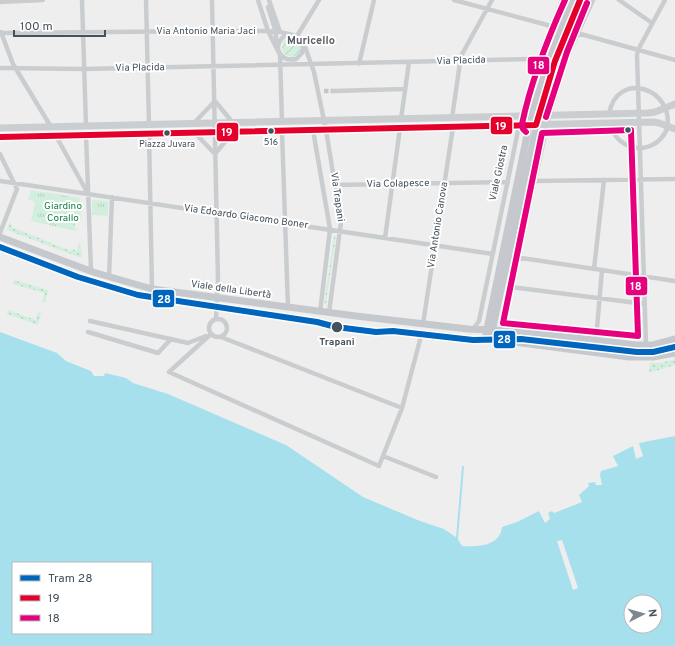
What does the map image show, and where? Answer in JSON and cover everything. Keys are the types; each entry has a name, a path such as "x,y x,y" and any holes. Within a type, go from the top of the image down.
{"main road":[{"name":"Viale Giostra","path":"483,331 548,64 574,0"},
{"name":"Viale Giostra","path":"535,116 553,65 580,0"},
{"path":"0,128 639,114 655,112 671,106"},
{"path":"313,130 324,121"},
{"path":"0,137 610,124 639,122 653,122 672,128"},
{"name":"Viale Giostra","path":"483,331 508,256 533,125"},
{"name":"Viale della Libertà","path":"0,237 109,278 152,289 288,308 483,331 502,330 646,345 675,339"},
{"name":"Viale della Libertà","path":"483,331 514,342 629,357 652,357 675,353"}],"street":[{"path":"0,2 43,0"},
{"path":"82,0 86,126"},
{"path":"146,0 149,125"},
{"path":"212,0 217,212 218,298 216,319"},
{"path":"258,0 268,31 280,55 285,59 293,60"},
{"path":"266,0 278,32"},
{"path":"269,0 278,32 282,122"},
{"path":"297,36 319,0"},
{"path":"359,64 374,0"},
{"path":"454,0 551,26"},
{"path":"452,118 461,56 492,0"},
{"name":"Viale Giostra","path":"483,331 479,321 521,116 538,60 562,0"},
{"path":"502,330 549,116 577,33 593,0"},
{"path":"619,0 652,23"},
{"path":"646,345 638,50 665,0"},
{"name":"Via Antonio Maria Jaci","path":"0,32 268,31 288,34"},
{"path":"0,32 13,64 51,127"},
{"path":"577,33 675,60"},
{"path":"278,47 282,37 288,34 297,36 302,42 303,49 302,53 297,58 280,64"},
{"name":"Via Trapani","path":"302,42 312,64 318,91 341,222 329,313"},
{"name":"Via Placida","path":"0,68 84,69 280,64 359,64 460,60 538,60"},
{"path":"538,60 548,64"},
{"path":"401,119 409,62"},
{"path":"610,124 614,134 621,142 640,150 658,142 672,128 669,114 671,106 654,91 638,85"},
{"path":"609,114 612,104 619,95 638,85"},
{"path":"334,91 405,89"},
{"path":"318,91 324,91"},
{"path":"215,101 233,123"},
{"path":"194,123 215,101"},
{"name":"Via Antonio Canova","path":"423,324 452,127"},
{"path":"385,238 400,128"},
{"name":"Via Trapani","path":"313,130 330,229 320,312"},
{"path":"282,131 288,308"},
{"path":"194,132 215,154"},
{"path":"215,154 233,132"},
{"path":"149,134 152,289"},
{"path":"86,135 91,271"},
{"path":"56,136 88,193"},
{"path":"0,154 17,188 0,233"},
{"path":"534,181 675,179"},
{"path":"594,269 604,180"},
{"name":"Via Edoardo Giacomo Boner","path":"0,181 493,254"},
{"name":"Via Colapesce","path":"335,185 508,182"},
{"path":"109,278 112,197"},
{"path":"508,256 675,281"},
{"path":"596,340 602,270"},
{"path":"511,288 645,304"},
{"path":"221,337 224,336 227,330 227,324 222,320 216,319 211,322 209,328 211,334 215,337 221,337 402,408"},
{"path":"90,321 188,343 211,334"},
{"path":"88,332 158,353 171,339"},
{"path":"211,334 169,372 380,466 402,408 420,340"},
{"path":"383,456 436,477"}],"green space":[{"path":"287,38 296,39 300,46 300,52 293,57 285,55 282,50 283,42"},
{"name":"Giardino Corallo","path":"31,190 80,198 81,220 76,221 74,228 77,229 76,231 31,221 35,202 28,199"},
{"path":"92,200 108,201 108,216 92,215"},
{"path":"10,222 12,227 71,251 72,249 77,251 80,241 82,256 81,258 7,230"},
{"path":"334,236 336,236 326,304 324,304"},
{"path":"14,280 48,290 45,303 42,302 44,293 13,284"},
{"path":"8,310 36,320 38,312 41,313 38,325 7,314"},
{"path":"674,356 675,365 649,373 650,363 673,360"}],"water":[{"path":"0,332 57,353 66,361 91,371 94,376 104,376 105,373 126,378 133,383 168,394 286,445 363,497 420,521 444,529 457,538 462,546 475,546 493,542 500,533 502,527 517,522 539,511 545,523 550,519 548,513 552,511 554,513 582,502 579,495 589,486 588,483 595,482 596,485 602,485 600,475 601,471 618,466 613,456 633,446 636,459 643,456 639,443 675,436 675,646 0,646"}],"pier":[{"path":"562,540 578,588 573,590 557,541"}],"waterway":[{"path":"457,538 463,467"}],"tunnel":[{"path":"324,91 333,91"}],"tram line":[{"name":"28","path":"0,247 78,277 138,295 317,322 336,327 376,332 393,331 473,340 521,339 637,352 653,352 675,347"}],"transit line":[{"name":"18","path":"526,132 523,129 522,124 530,92 546,45 565,0"},
{"name":"19","path":"0,137 536,125 555,61 580,0"},
{"name":"18","path":"546,117 567,52 587,3"},
{"name":"18","path":"631,130 638,336 503,323 542,133 631,130"}],"place":[{"name":"516","path":"271,131"},
{"name":"Piazza Juvara","path":"167,133"},
{"name":"Trapani","path":"337,327"}],"district":[{"name":"Muricello","path":"311,41"}]}
